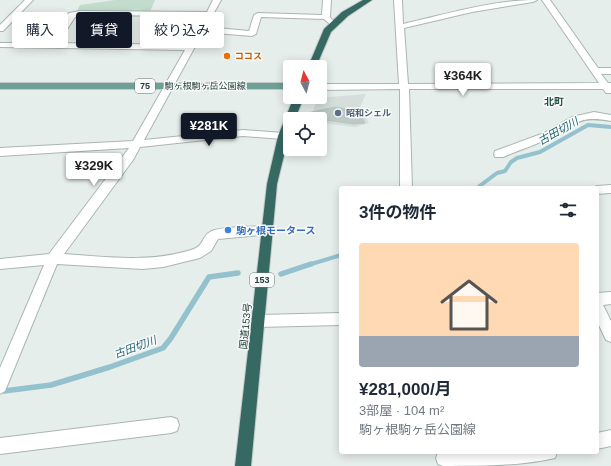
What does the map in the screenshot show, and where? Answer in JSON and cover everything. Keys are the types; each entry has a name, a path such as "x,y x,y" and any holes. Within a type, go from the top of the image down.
{"highway":[{"path":"315,60 323,38 333,24 355,7 368,0"},
{"name":"国道153号","path":"243,466 272,184 283,136"}],"main road":[{"name":"駒ヶ根駒ヶ岳公園線","path":"0,86 283,86"}],"street":[{"path":"0,29 29,0"},
{"path":"211,12 217,0"},
{"path":"326,17 327,0"},
{"path":"398,0 404,86 406,186"},
{"path":"400,27 472,10 533,0"},
{"path":"546,0 595,71 608,87 611,94"},
{"path":"68,21 72,15 80,13 140,13"},
{"path":"224,31 252,34 258,15 326,17 333,24"},
{"path":"0,45 12,45"},
{"path":"68,45 140,47"},
{"path":"0,386 53,259 102,196 129,157 190,48"},
{"path":"595,71 611,71"},
{"path":"327,87 608,87"},
{"path":"499,154 548,135 575,119 594,115 611,118"},
{"path":"0,152 136,144 243,133 283,136"},
{"path":"599,190 611,189"},
{"path":"0,264 53,259 136,264 163,262 196,254 207,247 211,237 215,234 267,231"},
{"path":"599,299 611,298"},
{"path":"599,311 611,335"},
{"path":"258,321 339,319"},
{"path":"0,446 170,425"},
{"path":"599,441 611,438"},
{"path":"444,459 516,459 540,454"}],"shaded area":[{"name":"昭和シェル","path":"366,94 360,107 369,123 355,127 327,124 327,112 313,112 316,104 327,104 327,97"}],"green space":[{"path":"115,0 155,0 150,12 77,11 80,5"}],"building":[{"path":"335,107 358,111 365,123 353,124 327,120 327,112 312,112"}],"waterway":[{"name":"古田切川","path":"480,186 497,173 505,171 511,162 517,158 540,152 588,125 611,127"},
{"name":"古田切川","path":"308,265 339,256"},
{"name":"古田切川","path":"281,274 308,265"},
{"name":"古田切川","path":"4,391 51,385 110,367 163,348 171,338 209,277 238,273"}],"place":[{"name":"ココス","path":"227,56"},
{"name":"昭和シェル","path":"338,113"},
{"name":"駒ヶ根モータース","path":"228,230"}],"district":[{"name":"北町","path":"554,101"}]}
